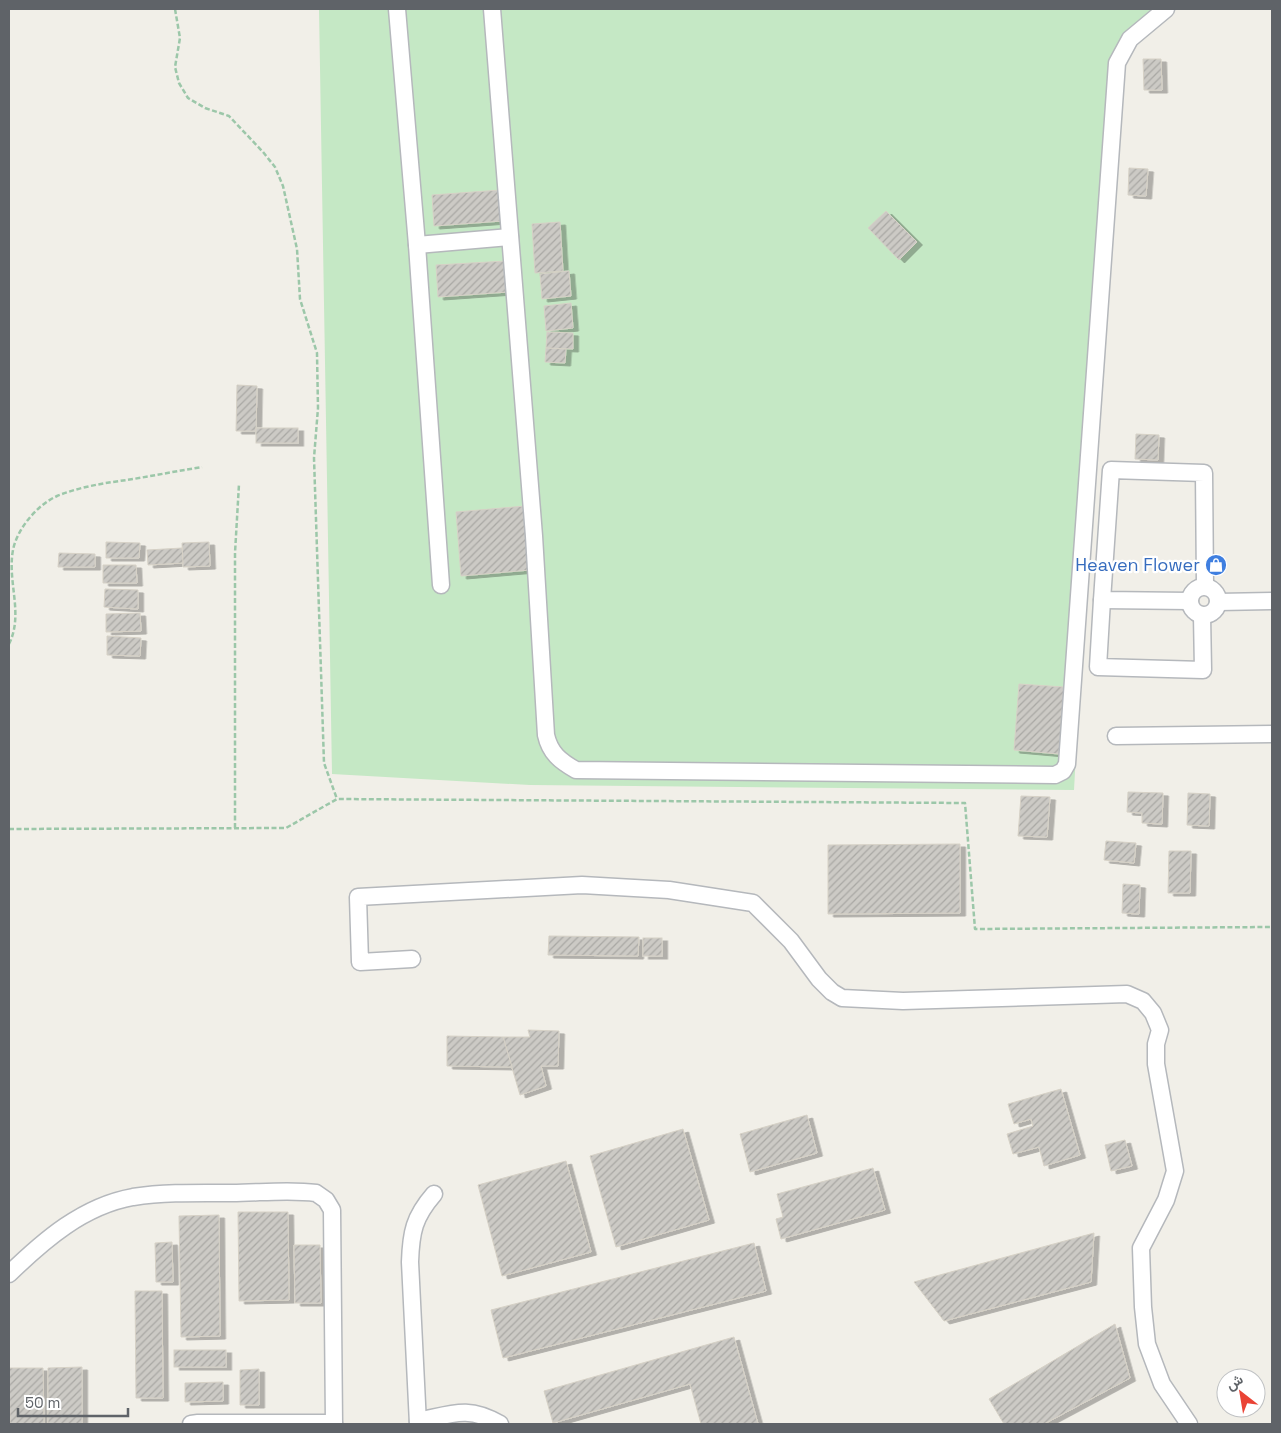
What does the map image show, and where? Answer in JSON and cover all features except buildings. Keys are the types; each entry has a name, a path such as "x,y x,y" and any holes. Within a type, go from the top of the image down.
{"street":[{"path":"397,9 417,245 441,585"},
{"path":"492,9 534,546 546,735 548,743 557,758 576,770 1055,775 1063,771 1067,764 1117,63 1130,40 1166,9"},
{"path":"417,245 510,237"},
{"path":"1202,615 1203,670 1098,668 1111,470 1204,473 1205,586"},
{"path":"1205,586 1215,591 1218,602 1211,613 1202,615 1192,608 1190,596 1196,589 1205,586"},
{"path":"1102,600 1190,600"},
{"path":"1218,602 1272,601"},
{"path":"1116,736 1272,734"},
{"path":"412,959 360,962 358,897 582,885 669,890 753,903 791,941 819,979 832,992 842,998 903,1001 1127,994 1143,1001 1154,1013 1160,1030 1156,1044 1156,1064 1174,1172 1166,1200 1141,1248 1143,1307 1147,1344 1162,1384 1190,1424"},
{"path":"9,1274 40,1245 73,1221 93,1211 132,1198 172,1194 316,1193 326,1200 332,1210 334,1424 191,1424"},
{"path":"434,1194 422,1208 411,1236 410,1262 418,1423 459,1412 468,1412 486,1416 500,1424"}],"path":[{"path":"175,9 180,38 175,68 179,83 188,98 205,108 229,116 264,152 275,167 283,186 297,249 300,299 317,353 318,408 314,458 324,763 337,798"},
{"path":"9,644 17,613 12,570 13,550 19,533 40,508 57,496 93,485 202,467"},
{"path":"234,828 235,554 239,484"},
{"path":"9,829 286,828 337,798 965,803 976,929 1272,927"}],"green space":[{"path":"319,9 1177,9 1115,48 1074,790 530,785 332,774"}],"place":[{"name":"Heaven Flower","path":"1216,565"}]}
